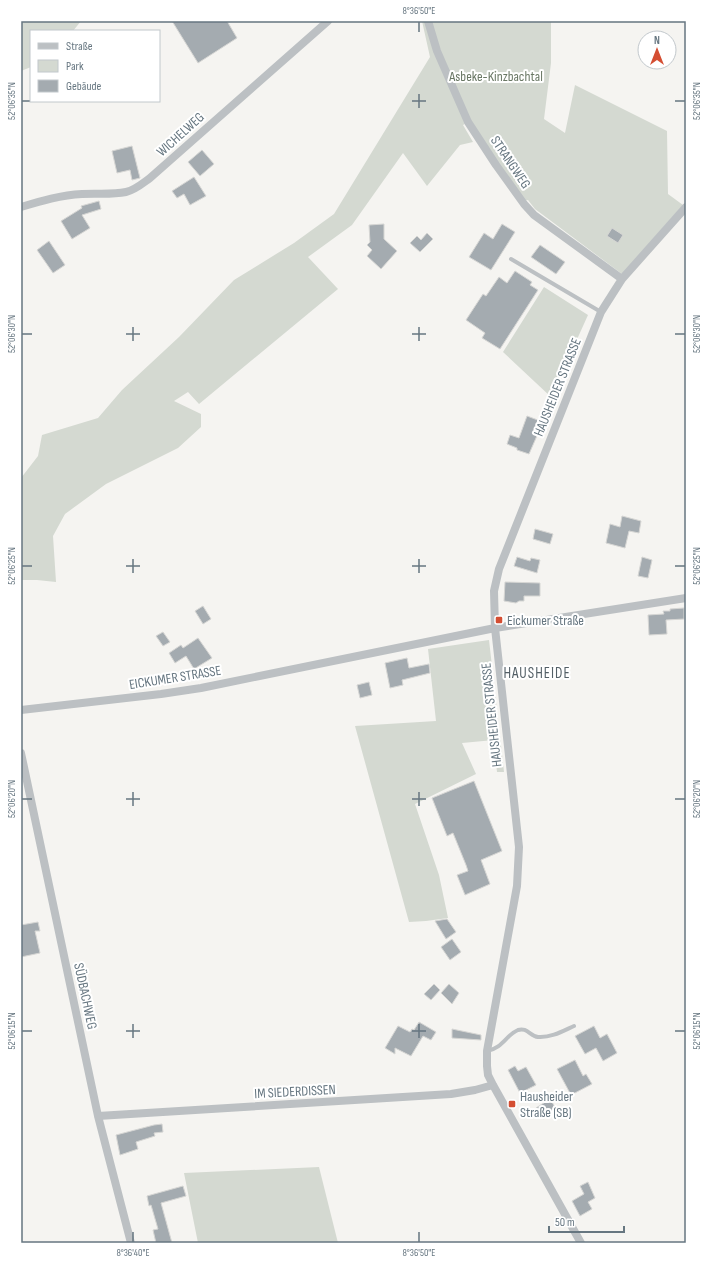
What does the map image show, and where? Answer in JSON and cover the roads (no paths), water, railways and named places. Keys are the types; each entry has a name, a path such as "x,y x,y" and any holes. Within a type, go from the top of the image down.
{"street":[{"name":"WICHELWEG","path":"21,207 56,197 83,194 112,194 127,192 136,187 150,178 328,21"},
{"name":"STRANGWEG","path":"428,21 437,51 468,122 524,204 534,215 622,279"},
{"name":"HAUSHEIDER STRASSE","path":"581,1243 488,1075 487,1051 517,886 519,860 495,628 494,591 499,569 601,312 622,279 686,208"},
{"name":"EICKUMER STRASSE","path":"21,710 201,688 495,628 686,598"},
{"name":"SÜDBACHWEG","path":"21,753 98,1116 131,1243"},
{"name":"IM SIEDERDISSEN","path":"98,1116 451,1094 493,1085"}],"lane":[{"path":"511,259 601,312"},
{"path":"487,1051 498,1048 513,1034 521,1030 525,1030 534,1036 544,1037 553,1035 574,1026"}],"place":[{"name":"Eickumer Straße","path":"499,620"},
{"name":"Hausheider Straße (SB)","path":"512,1104"}],"district":[{"name":"HAUSHEIDE","path":"537,673"}],"park label":[{"name":"Asbeke-Kinzbachtal","path":"496,76"}]}
